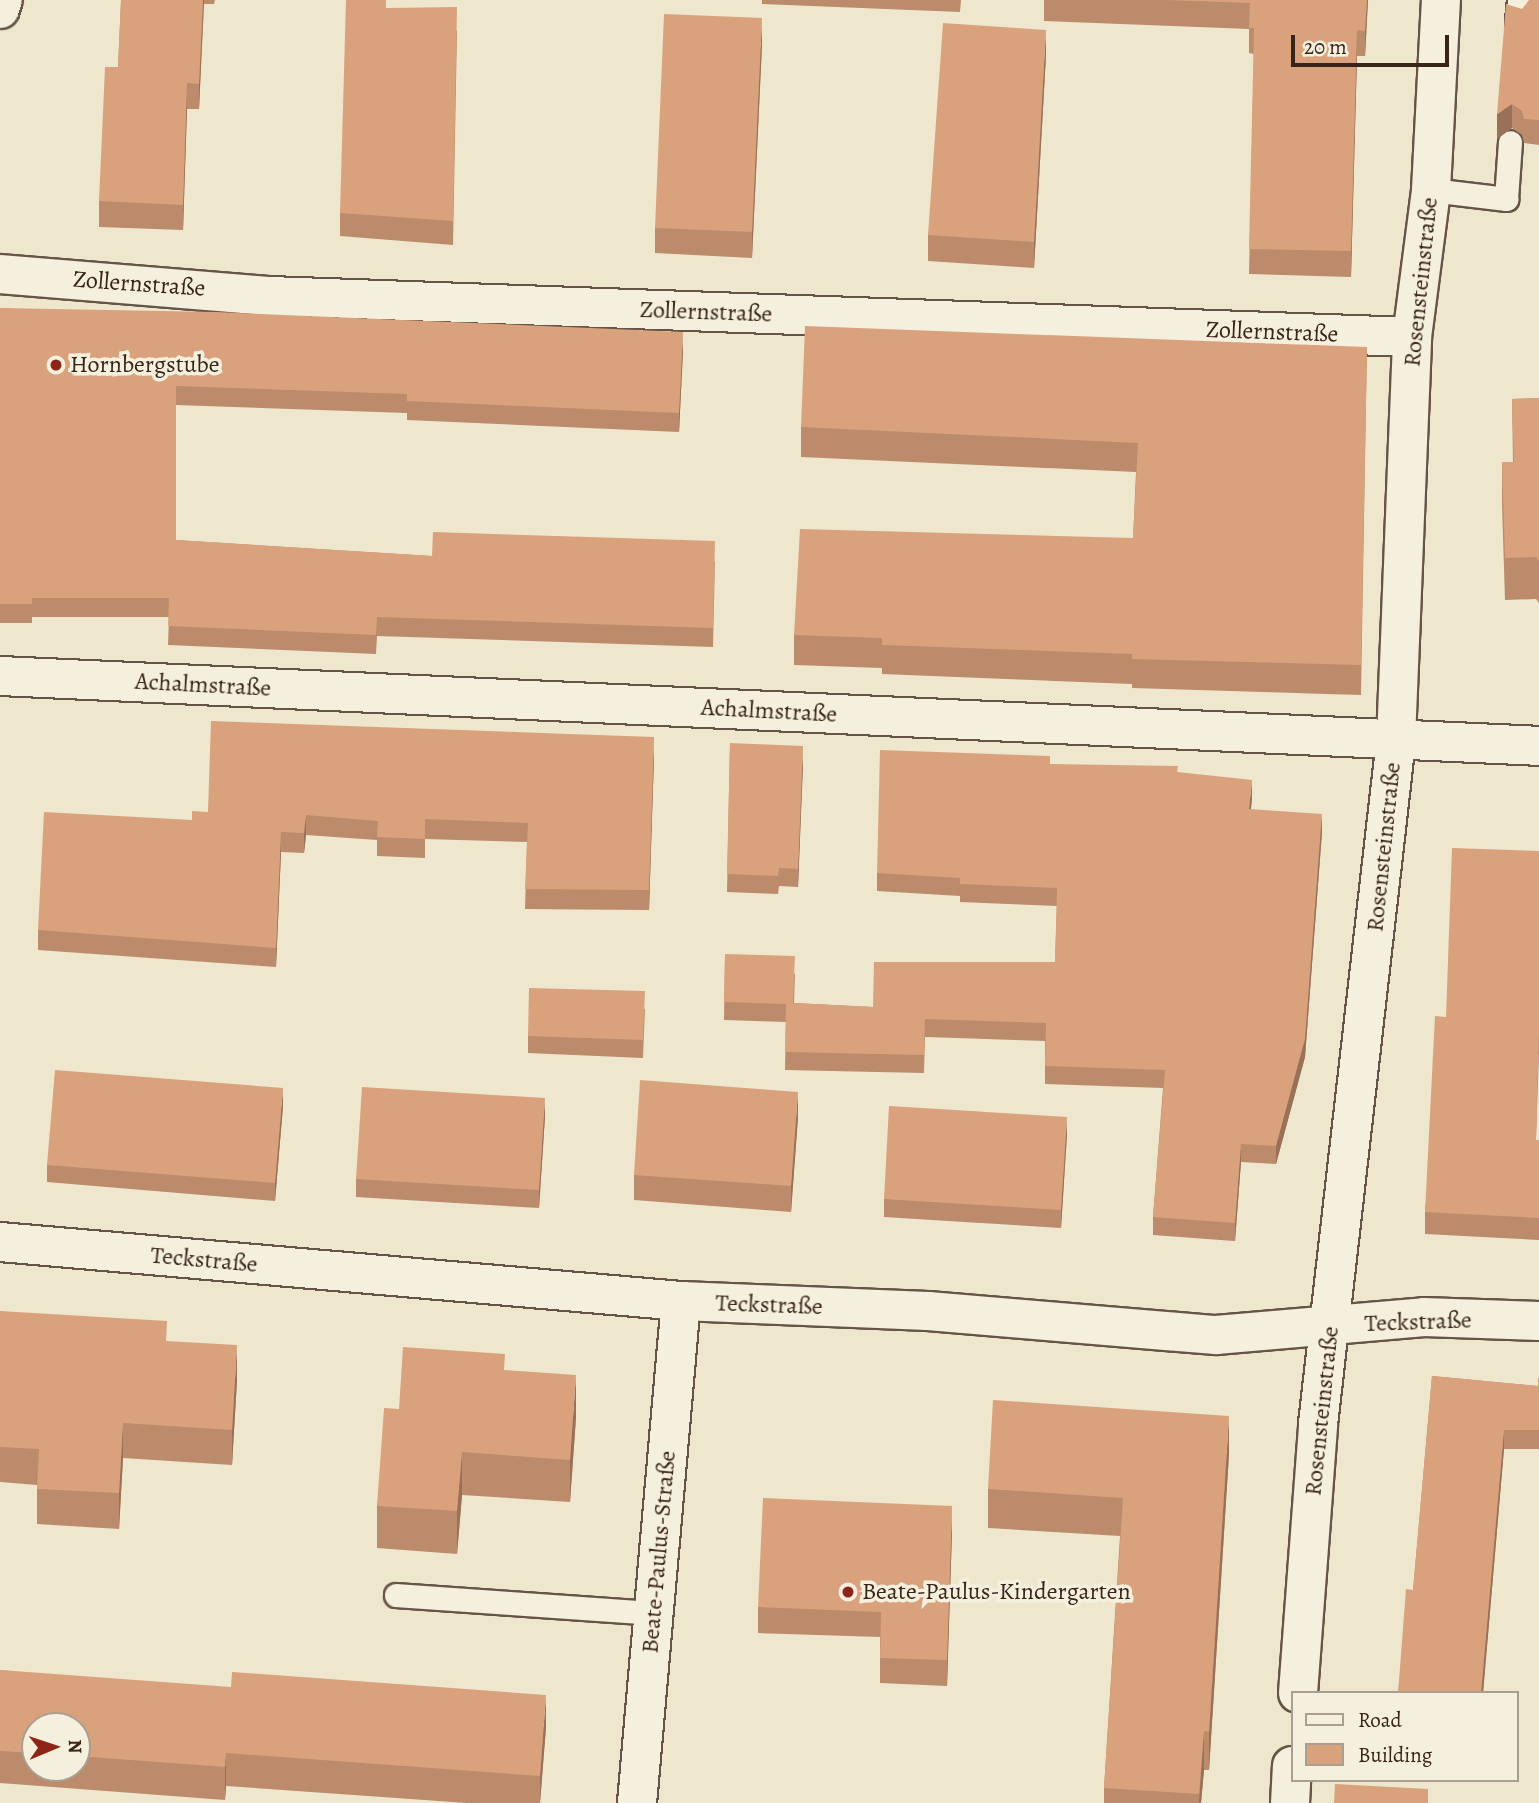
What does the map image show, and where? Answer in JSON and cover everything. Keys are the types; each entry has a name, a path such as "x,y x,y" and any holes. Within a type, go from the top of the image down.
{"street":[{"path":"0,9 3,0"},
{"name":"Rosensteinstraße","path":"1298,1691 1318,1424 1332,1326 1396,740 1412,337 1431,190 1441,0"},
{"name":"Zollernstraße","path":"0,274 270,296 1412,337"},
{"name":"Achalmstraße","path":"0,676 1539,746"},
{"name":"Teckstraße","path":"0,1242 681,1301 928,1311 1216,1335 1424,1317 1539,1321"},
{"name":"Beate-Paulus-Straße","path":"637,1803 681,1301"},
{"path":"1290,1803 1291,1782"}],"lane":[{"path":"1431,190 1506,199 1510,142"},
{"path":"396,1595 654,1613"}],"building":[{"path":"121,0 203,0 199,84 187,83 183,205 99,201 105,67 118,67"},
{"path":"346,0 386,0 386,8 457,7 453,221 340,213"},
{"path":"1167,0 1367,0 1365,31 1357,30 1351,251 1249,249 1254,28 1249,28 1250,3"},
{"path":"1529,0 1539,0 1539,120 1524,119 1522,111 1512,104 1497,114 1506,4 1522,9"},
{"path":"664,14 762,18 752,232 655,228"},
{"path":"943,23 1046,30 1034,242 928,235"},
{"path":"0,308 216,312 683,332 679,413 407,401 407,394 176,386 176,540 432,556 433,532 715,541 713,628 377,617 376,635 168,626 169,598 32,598 32,604 0,604"},
{"path":"805,326 1367,347 1361,665 1132,659 1132,654 882,645 882,638 794,635 800,529 1133,538 1138,443 801,427"},
{"path":"1539,398 1539,561 1536,557 1505,558 1502,462 1514,462 1512,399"},
{"path":"211,721 654,737 649,890 525,889 528,823 425,819 425,839 377,837 378,821 306,815 304,833 281,832 276,948 38,930 44,812 192,820 192,811 208,812"},
{"path":"730,743 803,746 798,869 779,868 778,876 727,874"},
{"path":"880,750 1050,756 1050,764 1178,766 1177,772 1252,780 1249,809 1322,814 1305,1039 1276,1146 1241,1144 1235,1223 1153,1217 1165,1070 1045,1066 1046,1023 925,1019 924,1055 785,1052 786,1004 724,1002 725,954 795,956 793,1003 873,1007 874,962 1055,962 1057,888 960,884 960,878 877,873"},
{"path":"1452,848 1539,851 1536,1140 1539,1140 1539,1218 1425,1212 1435,1016 1446,1017"},
{"path":"529,988 645,991 643,1040 528,1036"},
{"path":"55,1070 283,1088 275,1183 47,1165"},
{"path":"640,1080 798,1092 791,1186 634,1175"},
{"path":"362,1087 545,1098 539,1190 356,1179"},
{"path":"889,1106 1067,1117 1061,1210 884,1199"},
{"path":"0,1311 167,1321 166,1341 237,1345 232,1430 123,1423 119,1493 37,1489 39,1449 0,1447"},
{"path":"403,1347 505,1354 504,1370 576,1375 570,1460 462,1452 457,1511 377,1506 384,1408 399,1409"},
{"path":"1432,1376 1538,1386 1539,1378 1539,1430 1504,1430 1481,1691 1398,1691 1406,1589 1413,1590"},
{"path":"993,1400 1229,1416 1209,1732 1204,1731 1199,1794 1104,1788 1123,1498 988,1489"},
{"path":"763,1498 952,1506 947,1660 880,1658 881,1612 758,1607"},
{"path":"0,1670 231,1687 232,1672 546,1695 540,1776 226,1753 225,1767 91,1757 91,1712 21,1712 21,1752 0,1751"},
{"path":"1335,1784 1428,1789 1428,1803 1334,1803"}],"place":[{"name":"Hornbergstube","path":"56,365"},
{"name":"Beate-Paulus-Kindergarten","path":"848,1592"}]}
